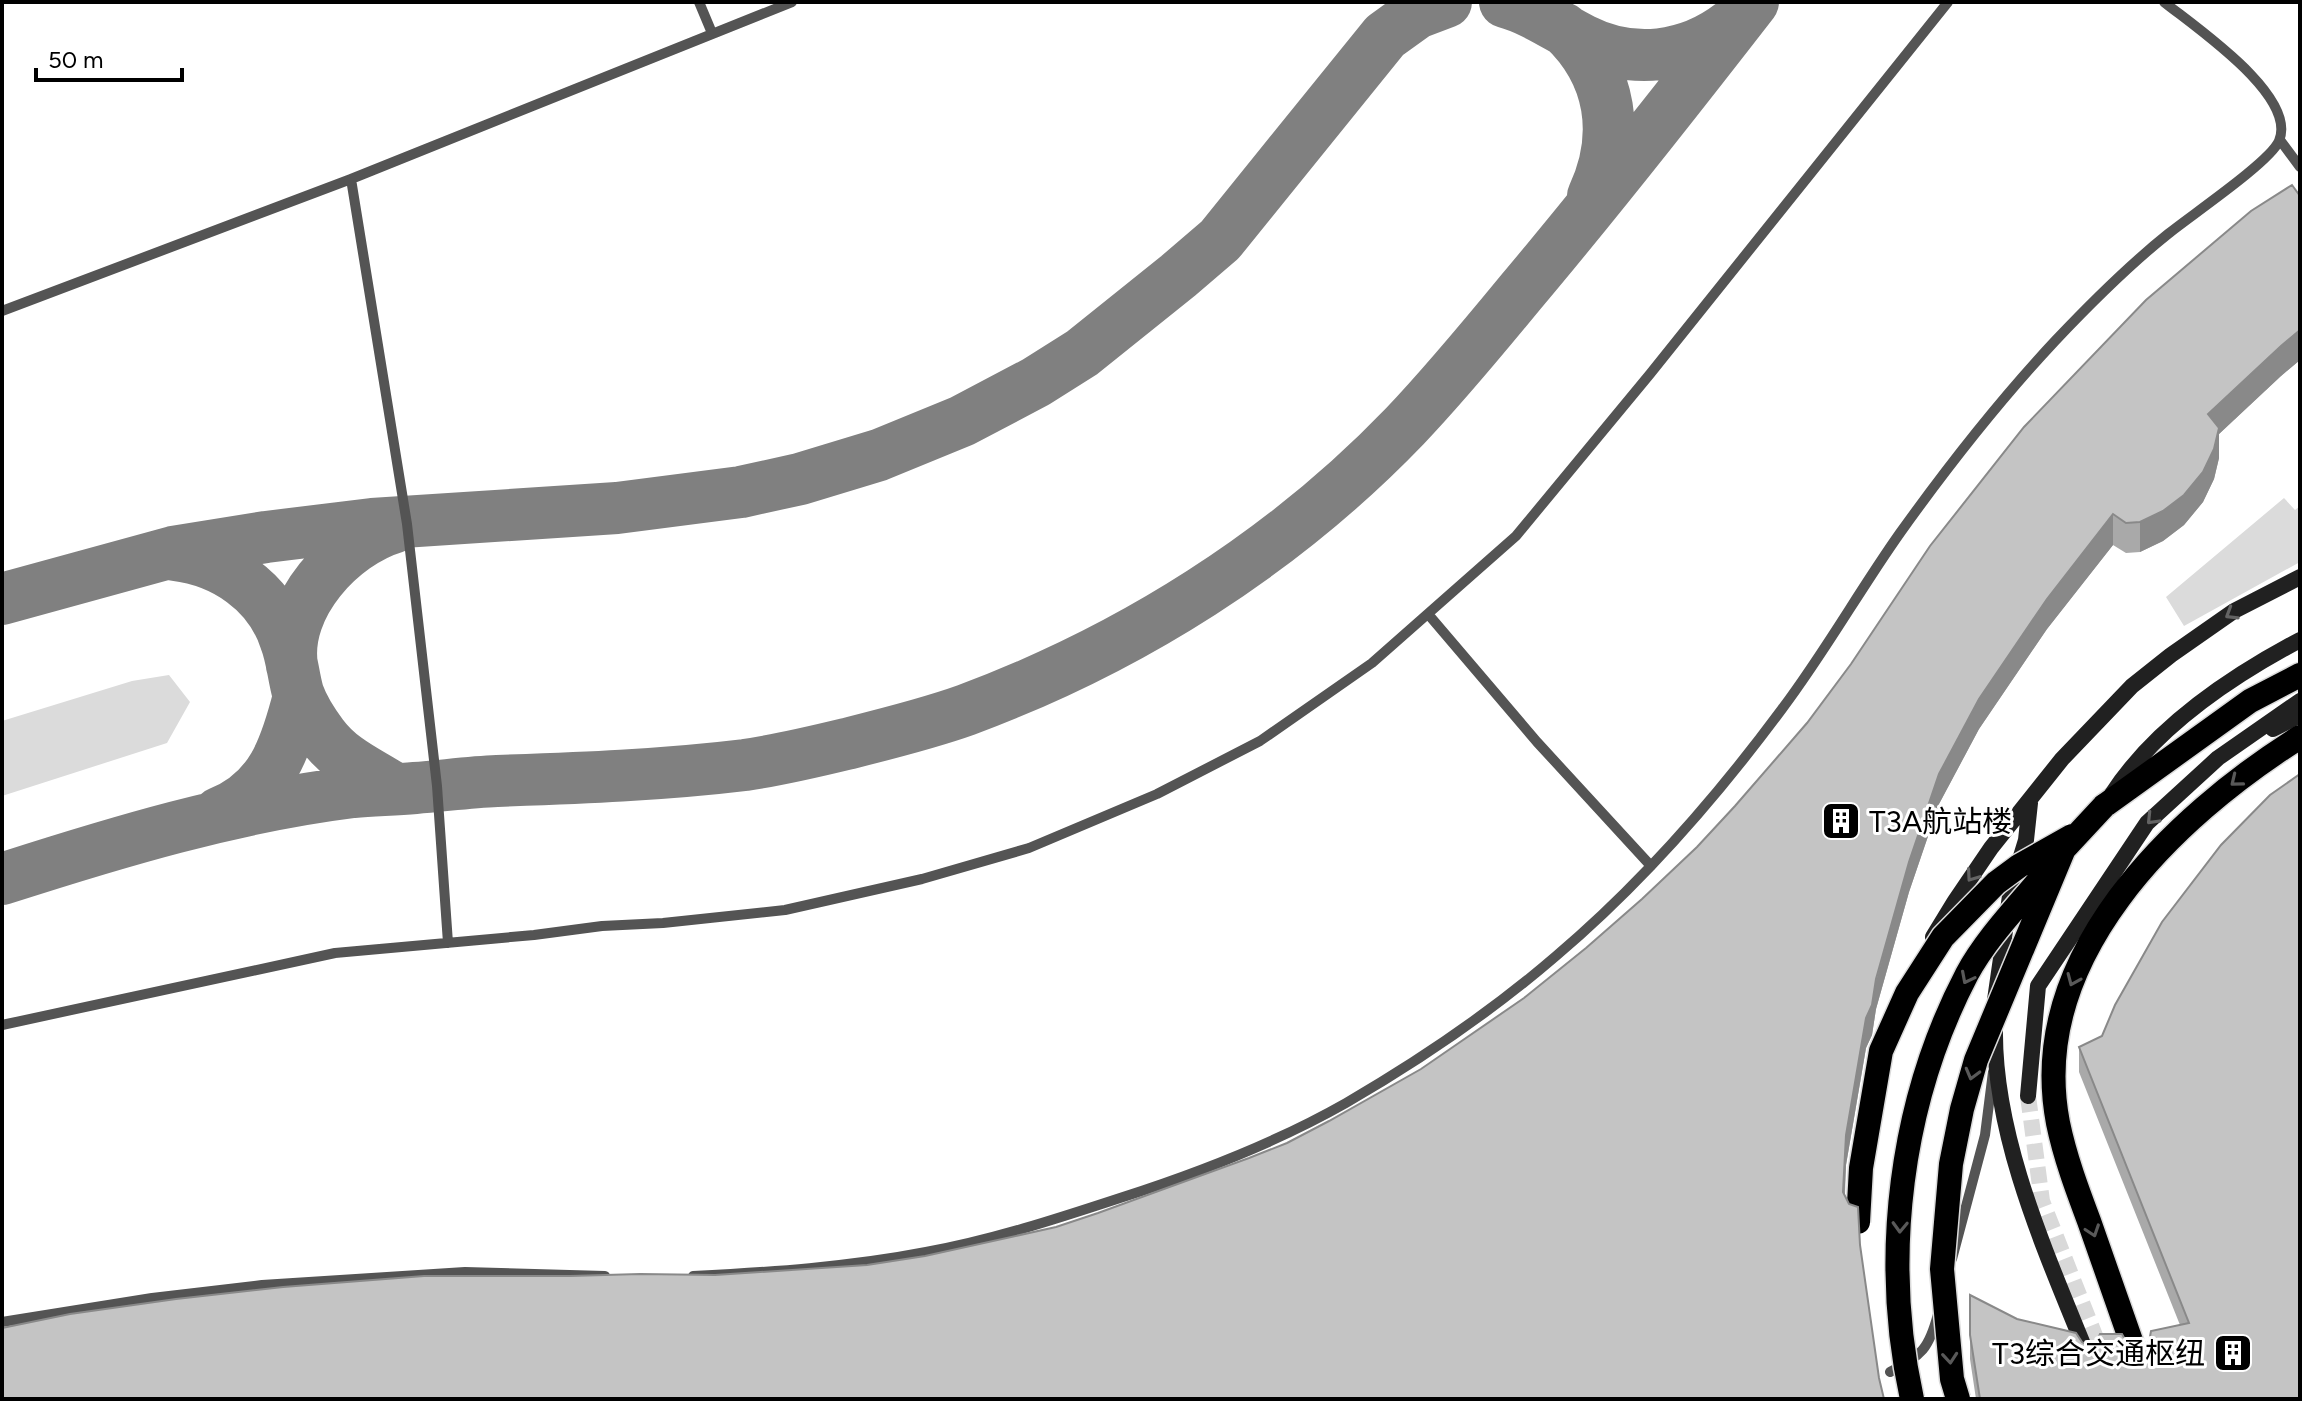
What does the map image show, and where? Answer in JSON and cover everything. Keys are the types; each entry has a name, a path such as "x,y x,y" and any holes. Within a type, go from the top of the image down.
{"highway":[{"path":"1912,1399 1903,1361 1898,1283 1901,1193 1916,1109 1938,1040 1968,973 1991,939 2071,841 2104,806 2250,701 2300,675"},
{"path":"2137,1358 2066,1157 2053,1077 2056,1034 2070,984 2096,933 2162,845 2258,763 2300,737"},
{"path":"1858,1222 1861,1168 1881,1051 1907,993 1943,937 1996,883 2019,866 2071,841"},
{"path":"1958,1399 1952,1379 1942,1269 1951,1164 1976,1060 2071,841"}],"main road":[{"path":"1859,1122 1897,998 1991,848 2062,759 2142,678 2171,655 2234,611 2300,577"},
{"path":"2104,806 2147,748 2219,691 2266,658 2300,640"},
{"path":"2028,1096 2038,986 2147,823 2218,758 2300,701"},
{"path":"2218,758 2300,715"},
{"path":"2030,801 2026,840 2011,889 1996,988 1994,1058 2014,1156 2040,1238 2089,1359"}],"lane":[{"path":"699,2 712,33"},
{"path":"2,311 351,179 792,2"},
{"path":"2,1025 335,953 785,910 922,879 1029,848 1157,794 1260,741 1372,663 1516,536 1948,2"},
{"path":"684,1276 761,1272 924,1253 1035,1226 1221,1164 1341,1105 1451,1037 1559,954 1651,866 1729,778 1814,665 1898,536 1994,411 2056,340 2164,238 2246,174 2280,140 2282,122 2273,100 2253,75 2164,2"},
{"path":"2280,140 2300,167"},
{"path":"351,179 407,524 437,786 448,943"},
{"path":"1428,614 1537,742 1651,866"},
{"path":"1890,1372 1917,1358 1932,1336 1985,1135 1994,1058"},
{"path":"2,1322 152,1298 290,1283 465,1272 611,1276"}],"shaded area":[{"path":"2284,498 2295,510 2300,506 2300,562 2184,626 2166,597"},
{"path":"169,675 190,702 167,743 2,796 2,721 132,681"}],"building":[{"name":"T3A航站楼","path":"2292,185 2300,196 2300,330 2208,414 2219,428 2214,449 2203,472 2184,495 2163,511 2140,522 2126,523 2113,514 2047,599 1979,699 1939,774 1909,862 1866,1018 1846,1135 1843,1192 1849,1204 1858,1207 1860,1245 1884,1399 2,1399 2,1328 70,1314 176,1299 424,1276 715,1275 867,1265 925,1256 1056,1227 1098,1213 1287,1143 1329,1121 1421,1069 1524,998 1586,948 1697,847 1807,723 1851,664 1930,546 2024,427 2146,300 2251,211"},
{"path":"2300,774 2300,1399 1980,1399 1970,1335 1970,1295 2017,1319 2076,1333 2087,1345 2097,1341 2100,1334 2122,1334 2128,1345 2141,1347 2149,1342 2151,1331 2189,1323 2079,1047 2102,1036 2115,1005 2162,922 2221,845 2270,795"}],"taxiway":[{"path":"2,599 173,552 266,537 372,524 617,508 741,492 800,479 879,455 962,421 1036,382 1082,353 1220,240 1385,36 1417,13 1446,2"},
{"path":"1505,2 1536,14 1602,48 1640,55 1678,51 1697,45 1731,25"},
{"path":"2,879 220,816 353,792 477,782 621,776 745,765 783,758 951,715 1087,658 1145,627 1256,556 1358,472 1405,426 1464,361 1579,221 1753,2"},
{"path":"1563,28 1592,65 1607,107 1607,151 1593,196"},
{"path":"292,666 292,643 297,621 306,600 320,580 355,547 395,527"},
{"path":"175,555 211,564 242,581 256,593 278,622 289,652 298,693 319,730 347,759 395,789"},
{"path":"219,813 252,793 274,766 299,696"}],"tunnel":[{"path":"2028,1096 2042,1201 2120,1399"}],"place":[{"name":"T3A航站楼","path":"1841,821"},
{"name":"T3综合交通枢纽","path":"2233,1353"}]}
